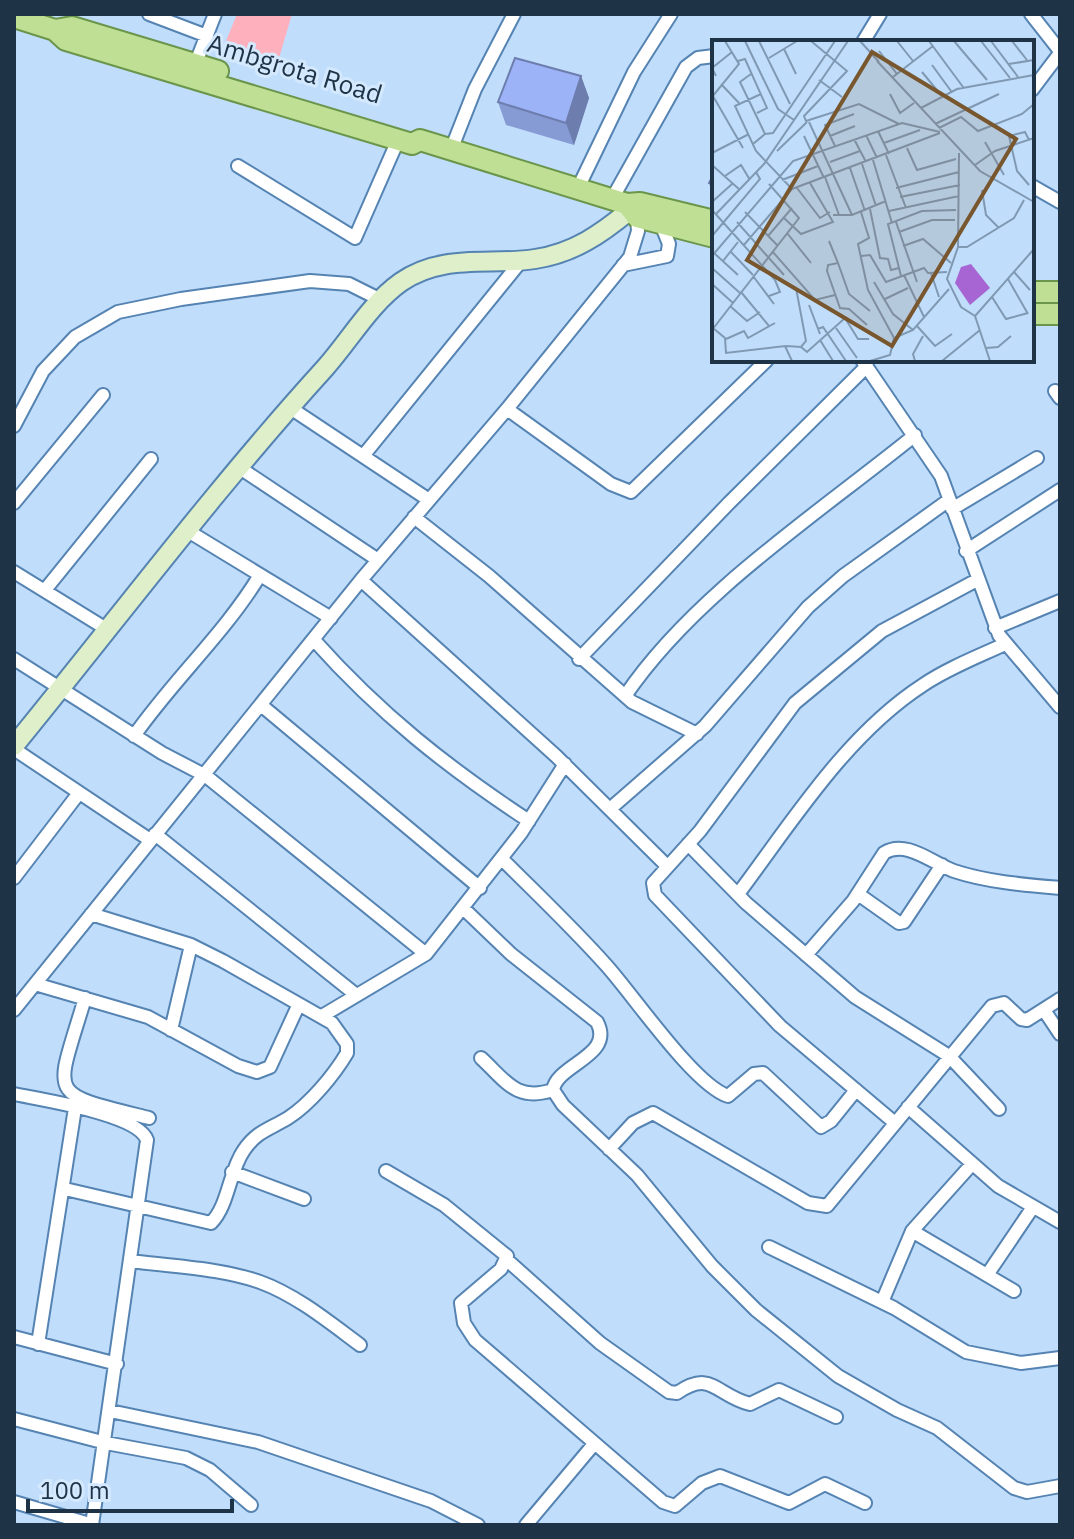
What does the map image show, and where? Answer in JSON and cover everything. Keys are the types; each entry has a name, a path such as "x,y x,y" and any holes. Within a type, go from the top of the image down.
{"main road":[{"name":"Ambgrota Road","path":"14,17 55,30 72,27 412,131 420,140"},
{"path":"55,30 66,40 398,140 412,144 420,140 578,188 661,224 712,237"},
{"path":"626,208 640,203 712,221"},
{"path":"1034,292 1060,292"},
{"path":"1034,314 1060,314"}],"street":[{"path":"149,14 207,36"},
{"path":"195,65 215,14"},
{"path":"451,150 475,89 514,14"},
{"path":"578,188 634,72 671,14"},
{"path":"864,40 880,14"},
{"path":"1031,14 1060,52 1034,87"},
{"path":"355,994 153,837 79,793 14,747 289,407 381,300 410,276 446,264 522,260 560,254 586,243 613,226 626,208 676,80 692,61 712,56"},
{"path":"238,166 355,238 398,140"},
{"path":"1034,187 1060,202"},
{"path":"14,1010 206,776 361,580 507,409 623,265 638,231 626,208"},
{"path":"623,265 667,256 669,244 661,224"},
{"path":"363,456 522,260"},
{"path":"14,426 43,371 75,337 118,312 181,299 310,281 349,284 381,300"},
{"path":"507,409 611,484 631,492 765,362"},
{"path":"579,659 864,363 941,476 995,628 1005,644 1060,707"},
{"path":"14,503 103,395"},
{"path":"289,407 429,500"},
{"path":"625,696 646,665 697,613 915,435"},
{"path":"611,808 697,734 808,607 843,576 951,504 1037,458"},
{"path":"45,590 151,459"},
{"path":"240,468 378,560"},
{"path":"966,551 1060,490"},
{"path":"414,517 489,576 579,659 625,696 652,714 697,734"},
{"path":"188,531 331,618"},
{"path":"14,572 108,630"},
{"path":"134,736 176,679 239,607 260,575"},
{"path":"361,580 565,764 666,865"},
{"path":"895,1123 780,1026 655,895 653,883 688,844 783,717 808,692 882,631 977,580"},
{"path":"995,628 1060,601"},
{"path":"314,640 360,690 430,754 529,821"},
{"path":"738,894 849,751 880,720 923,685 1005,644"},
{"path":"14,659 134,736 206,776 426,954"},
{"path":"261,705 480,888"},
{"path":"322,1016 426,954 502,859 565,764"},
{"path":"14,878 79,793"},
{"path":"688,844 806,955 868,1007 949,1056 999,1109"},
{"path":"806,955 858,894 884,853 890,849 910,851 942,865 991,878 1060,888"},
{"path":"502,859 606,964 714,1089 728,1096 754,1074 763,1073 821,1127 831,1121 856,1090"},
{"path":"858,894 899,923 904,922 942,865"},
{"path":"463,908 511,954 600,1027 596,1046 556,1081 553,1090"},
{"path":"65,1189 211,1223 218,1214 232,1172 257,1132 296,1112 347,1053 338,1030 322,1016 298,1006 191,945 91,914"},
{"path":"171,1030 191,945"},
{"path":"35,984 148,1017 238,1066 257,1072 270,1067 298,1006"},
{"path":"85,998 63,1072 64,1086 74,1097 88,1103 149,1118"},
{"path":"609,1149 641,1117 653,1113 808,1203 823,1207 832,1202 949,1056 996,1003 1004,1003 1027,1020 1060,999"},
{"path":"1044,1010 1060,1034"},
{"path":"481,1058 520,1093 529,1096 553,1090"},
{"path":"553,1090 563,1105 637,1175 712,1266 756,1310 838,1376 897,1410 937,1428 1014,1488 1027,1492 1060,1486"},
{"path":"14,1094 137,1126 145,1134 148,1148 92,1525 14,1502"},
{"path":"908,1107 972,1164 1060,1222"},
{"path":"38,1344 65,1189 75,1108"},
{"path":"882,1302 912,1231 972,1164"},
{"path":"386,1171 444,1205 500,1248 507,1260 600,1343 669,1392 677,1393 700,1381 750,1404 779,1390 836,1417"},
{"path":"232,1172 304,1199"},
{"path":"987,1275 1033,1207"},
{"path":"912,1231 1014,1291"},
{"path":"769,1247 882,1302 976,1356 1021,1363 1060,1358"},
{"path":"507,1260 466,1295 460,1309 464,1323 482,1348 669,1505 682,1503 702,1483 720,1476 789,1503 825,1484 865,1503"},
{"path":"132,1261 232,1274 261,1282 313,1311 360,1345"},
{"path":"14,1337 117,1364"},
{"path":"110,1411 258,1442 431,1501 478,1525"},
{"path":"14,1419 198,1463 251,1505"},
{"path":"526,1525 594,1444"}],"shaded area":[{"path":"237,14 292,14 277,65 224,46"}],"building":[{"path":"515,58 581,76 566,123 498,102"}]}
